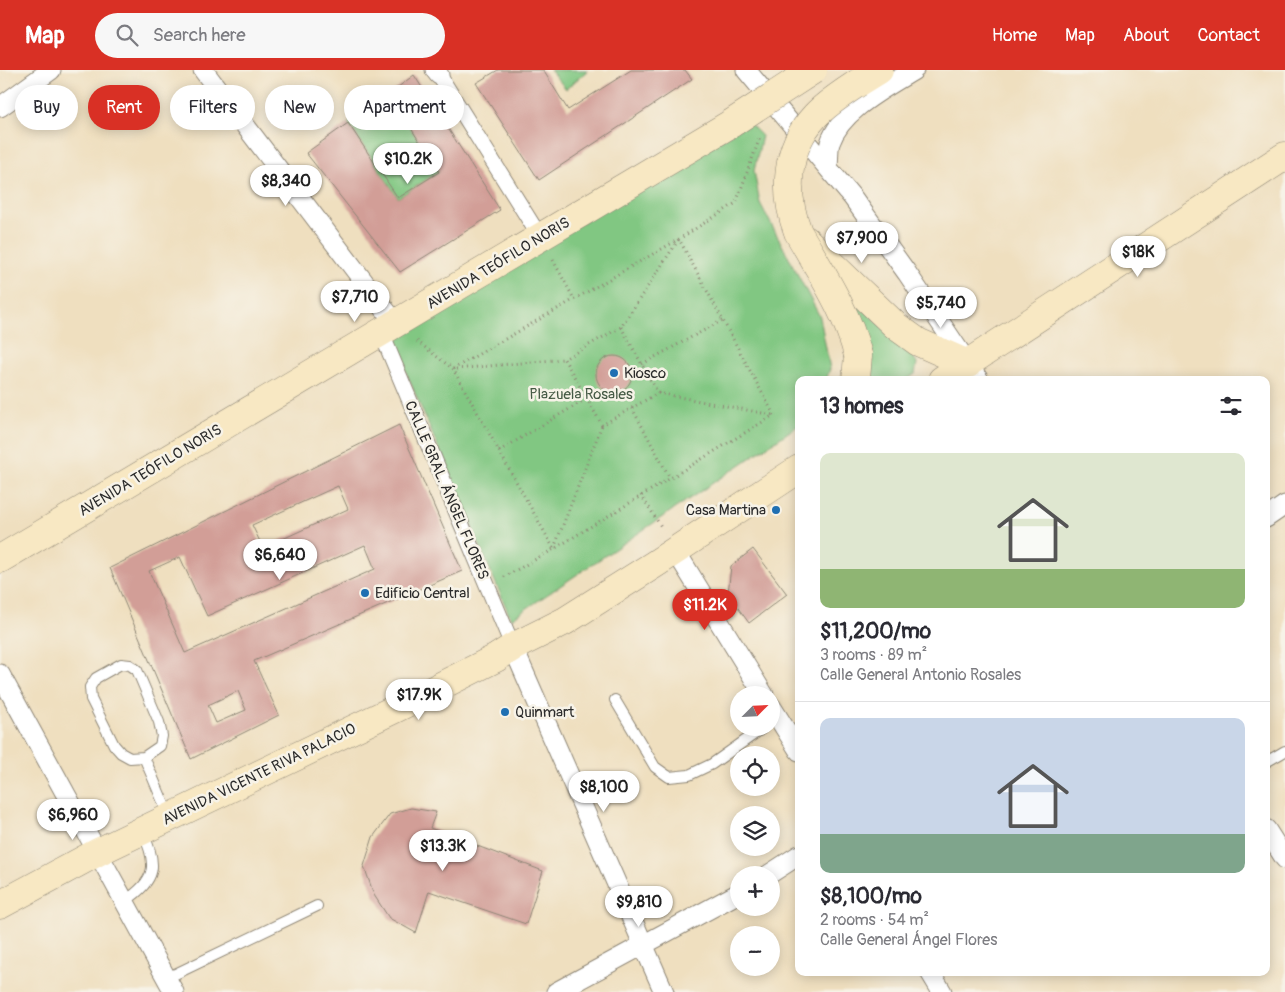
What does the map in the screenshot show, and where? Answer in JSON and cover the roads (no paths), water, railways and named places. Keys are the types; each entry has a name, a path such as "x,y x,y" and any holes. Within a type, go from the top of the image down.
{"main road":[{"name":"AVENIDA TEÓFILO NORIS","path":"0,559 732,123 813,70"},
{"path":"857,367 854,340 842,311 798,232 793,220 788,190 790,163 794,149 813,118 836,98 869,77"},
{"path":"958,376 973,372 1285,156"},
{"path":"798,232 896,326 918,342 973,372"},
{"name":"AVENIDA VICENTE RIVA PALACIO","path":"0,905 98,852 397,708 564,621 793,472"}],"street":[{"path":"0,107 51,70"},
{"path":"203,70 389,328"},
{"path":"746,70 853,198 907,273 973,372"},
{"path":"828,166 830,143 839,127 865,100 914,70"},
{"path":"437,73 540,237"},
{"name":"CALLE GRAL. ÁNGEL FLORES","path":"389,328 513,647"},
{"path":"1270,515 1285,505"},
{"path":"675,550 758,686"},
{"path":"513,647 664,992"},
{"path":"0,674 170,985"},
{"path":"780,729 795,746"},
{"path":"1270,835 1285,859"},
{"path":"780,867 795,858"},
{"path":"556,992 730,898"},
{"path":"932,976 942,992"}],"lane":[{"path":"121,664 130,665 137,670 161,729 160,746 144,757 130,758 121,753 114,745 91,699 90,687 96,678 121,664"},
{"path":"615,700 655,767 669,777 689,775 712,764 748,736"},
{"path":"1270,760 1285,751"},
{"path":"144,757 169,817"},
{"path":"125,901 144,886 150,875 153,862 151,850 142,830"},
{"path":"170,985 317,906"}],"place":[{"name":"Kiosco","path":"614,373"},
{"name":"Casa Martina","path":"776,510"},
{"name":"Edificio Central","path":"365,593"},
{"name":"Quinmart","path":"505,712"}],"park label":[{"name":"Plazuela Rosales","path":"581,394"}]}
